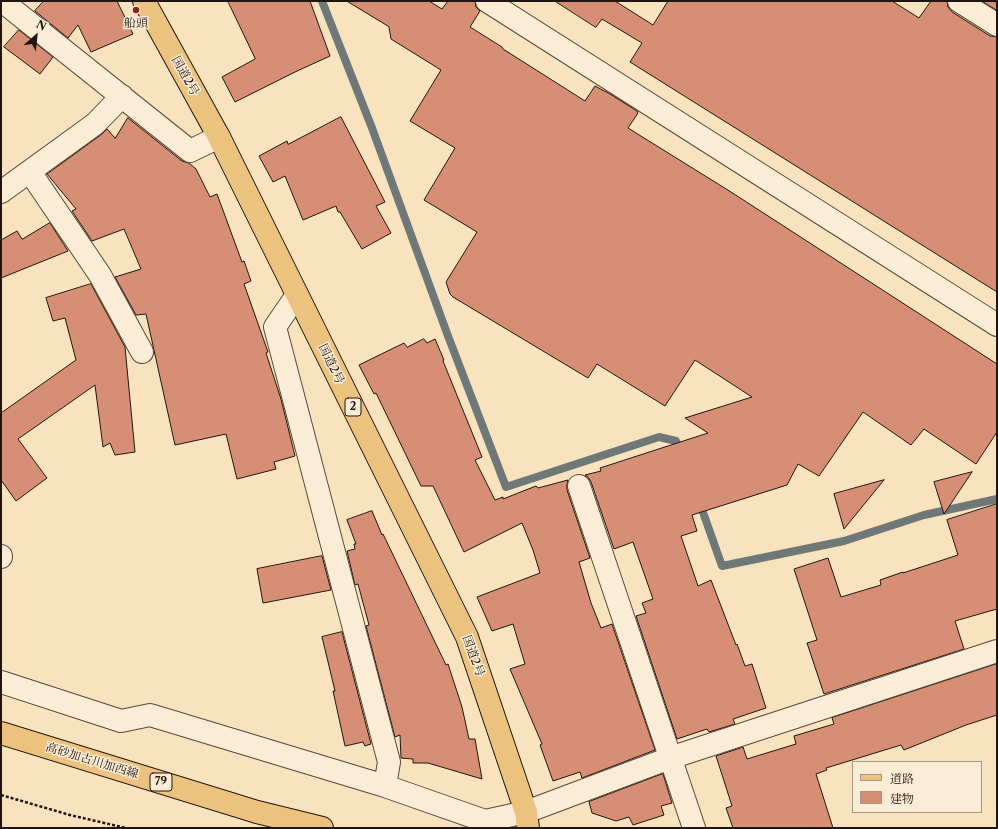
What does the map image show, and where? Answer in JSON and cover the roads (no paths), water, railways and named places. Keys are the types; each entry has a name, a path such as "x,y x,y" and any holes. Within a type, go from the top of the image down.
{"main road":[{"name":"国道2号","path":"144,1 218,137 467,637 527,820"},
{"name":"高砂加古川加西線","path":"1,733 257,812 322,828"}],"street":[{"path":"2,1 190,151 218,137"},
{"path":"487,1 997,325"},
{"path":"959,1 997,25"},
{"path":"1,192 95,124 122,96"},
{"path":"30,172 100,275 142,352"},
{"path":"297,295 275,328 389,762 385,786"},
{"path":"578,486 694,828"},
{"path":"1,682 121,721 150,715 385,786 485,821 527,820 670,758 997,651"}],"waterway":[{"path":"322,1 372,128 448,336 506,487 659,437 676,441 681,453"},
{"path":"699,501 722,566 844,541 924,515 997,499"}],"place":[{"name":"船頭","path":"136,10"}]}
